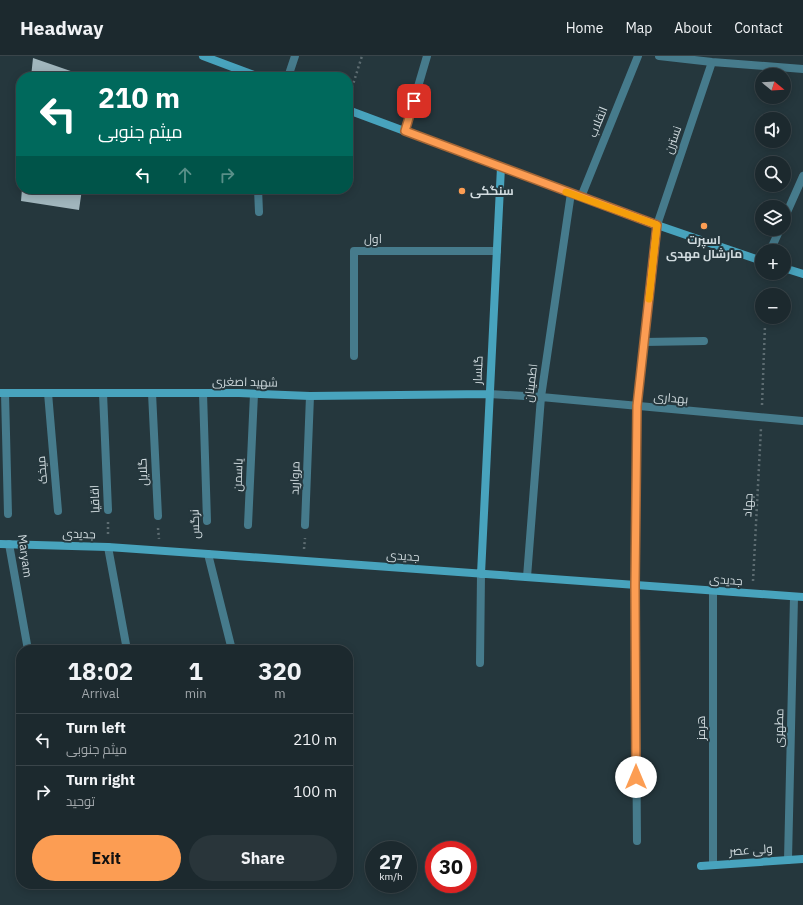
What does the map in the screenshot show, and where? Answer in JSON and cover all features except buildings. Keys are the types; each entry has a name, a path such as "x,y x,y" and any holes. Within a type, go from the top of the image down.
{"street":[{"path":"203,56 246,72"},
{"path":"289,72 294,56"},
{"path":"405,131 428,56"},
{"name":"انقلاب","path":"581,197 638,56"},
{"path":"659,56 712,62 803,69"},
{"name":"نسترن","path":"637,841 635,586 637,406 657,225 712,62"},
{"path":"353,112 657,225 755,259"},
{"name":"گلسار","path":"481,574 501,167"},
{"path":"791,203 803,176"},
{"name":"اطمینان","path":"527,577 541,397 571,193"},
{"path":"258,194 259,212"},
{"name":"اول","path":"354,356 354,251 497,251"},
{"path":"791,270 803,274"},
{"path":"644,342 704,341"},
{"path":"2,393 8,514"},
{"name":"شهید اصغری","path":"2,393 239,393 310,396 489,394"},
{"name":"میخک","path":"48,393 58,511"},
{"name":"اقاقیا","path":"103,393 108,510"},
{"name":"گلایل","path":"152,393 158,516"},
{"name":"نرگس","path":"203,394 207,521"},
{"name":"یاسمن","path":"248,525 254,394"},
{"name":"بهداری","path":"489,394 541,397 803,421"},
{"name":"مروارید","path":"305,525 310,396"},
{"name":"جدیدی","path":"0,544 159,550 635,586 803,597"},
{"name":"Maryam","path":"9,544 27,645"},
{"path":"108,547 126,645"},
{"name":"نرگس","path":"208,554 231,645"},
{"path":"480,663 481,574"},
{"name":"هرمز","path":"713,591 713,865"},
{"name":"مطهری","path":"788,860 794,597"},
{"name":"ولی عصر","path":"701,866 803,859"}],"path":[{"path":"353,84 362,56"},
{"name":"جهاد","path":"752,594 762,418 765,325"},
{"name":"اقاقیا","path":"108,510 108,547"},
{"path":"158,516 159,550"},
{"path":"304,560 305,525"}],"slow traffic":[{"path":"566,192 657,225 649,299"}],"place":[{"name":"سنگکی","path":"462,191"},
{"name":"اسپرت مارشال مهدی","path":"704,226"}],"route":[{"path":"414,101 405,131 657,225 637,406 635,586 636,777"}]}
